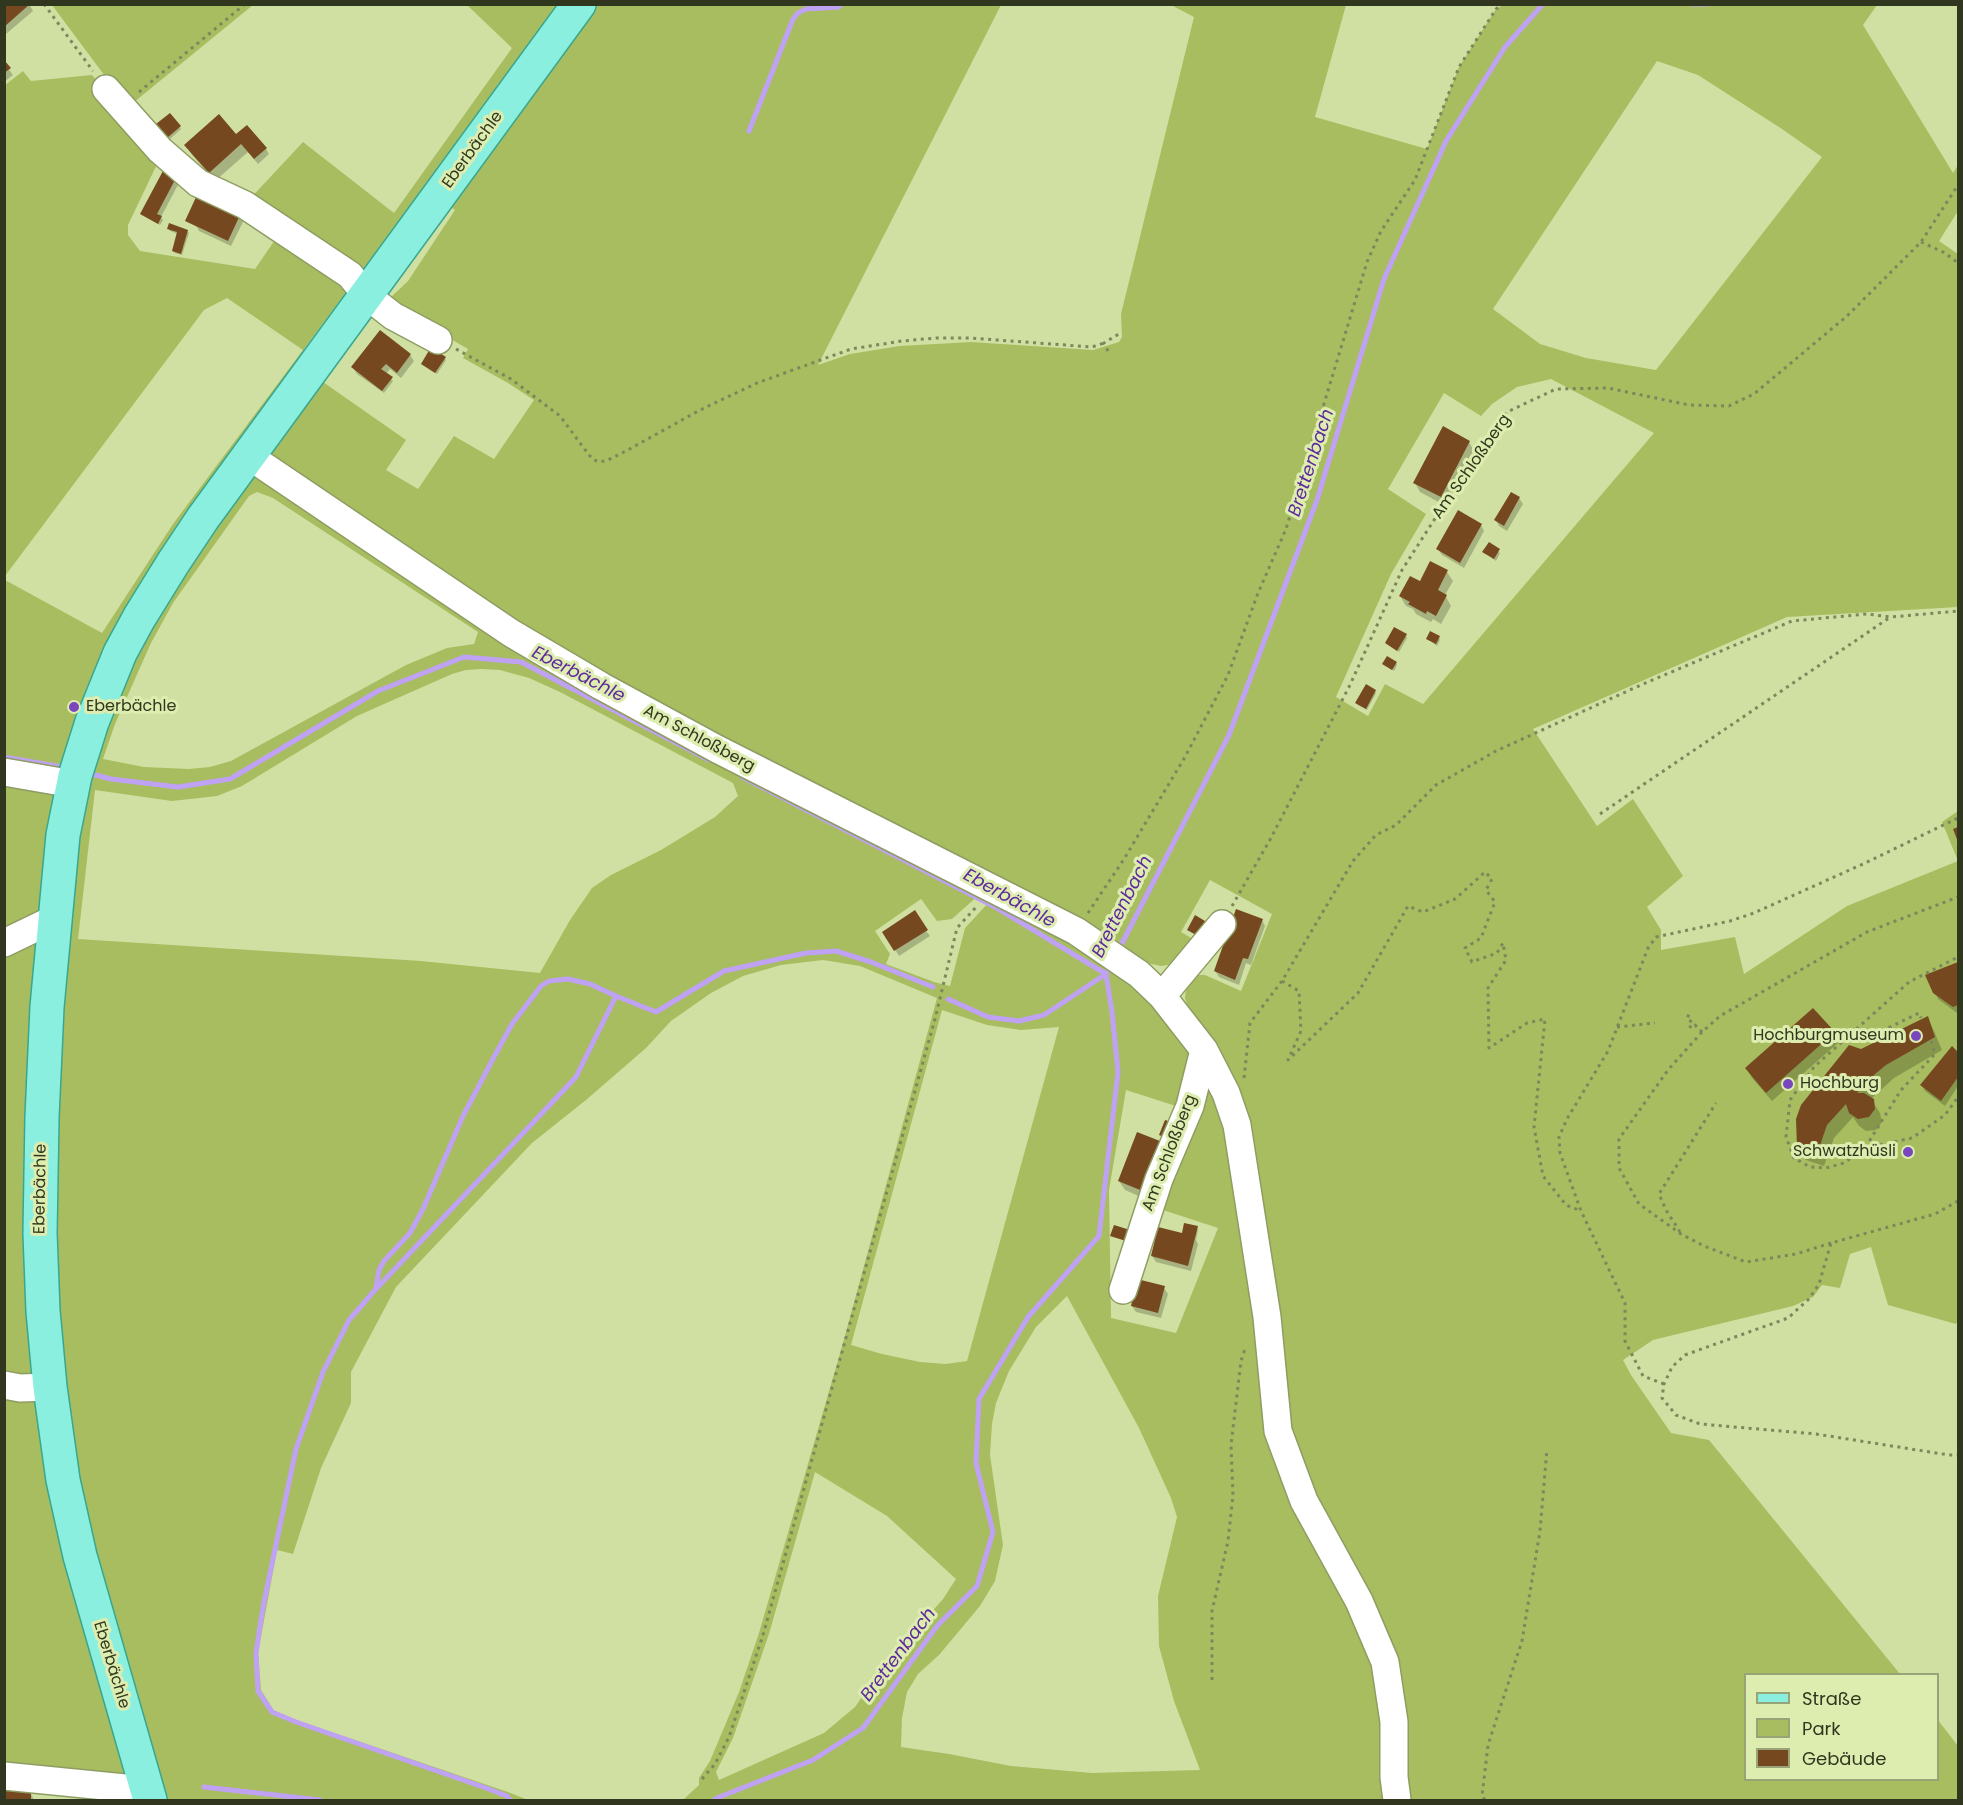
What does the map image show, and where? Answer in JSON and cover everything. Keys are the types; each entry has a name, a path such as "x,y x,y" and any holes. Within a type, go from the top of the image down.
{"main road":[{"name":"Eberbächle","path":"149,1794 80,1556 63,1480 50,1387 43,1311 40,1233 47,1007 63,835 76,775 107,682 139,618 173,563 579,4"}],"street":[{"path":"114,97 160,150 190,177 245,205 350,275 366,295 393,316 438,340"},
{"name":"Am Schloßberg","path":"249,456 511,633 601,686 745,764 1077,931 1139,974 1162,996 1204,1050 1226,1093 1237,1125 1268,1324 1278,1431 1304,1501 1359,1601 1384,1662 1394,1722 1394,1777 1397,1800"},
{"path":"4,772 76,775"},
{"path":"4,943 54,919"},
{"path":"1162,996 1222,924"},
{"name":"Am Schloßberg","path":"1123,1290 1159,1179 1190,1106 1204,1050"},
{"path":"4,1385 20,1388 50,1387"},
{"path":"4,1776 124,1788 149,1794"}],"path":[{"path":"44,4 114,97 245,4"},
{"path":"1086,916 1124,860 1185,757 1228,675 1258,592 1286,529 1367,262 1381,231 1415,180 1459,67 1497,9 1503,4"},
{"name":"Am Schloßberg","path":"1222,924 1271,838 1339,705 1402,570 1468,467 1507,412 1556,389 1608,388 1689,405 1729,406 1754,394 1847,316 1921,242 1959,185"},
{"path":"1921,242 1945,253 1959,263"},
{"path":"438,340 519,385 560,416 589,455 600,462 617,456 700,410 756,383 851,350 936,338 970,338 1092,347 1104,344 1122,332"},
{"path":"1104,344 1108,351"},
{"path":"1226,1093 1244,1085 1250,1023 1282,981 1353,861 1376,835 1396,825 1436,785 1496,751 1643,684 1792,621 1867,614 1891,617 1959,611"},
{"path":"1600,814 1891,617"},
{"path":"1664,1384 1643,1376 1625,1341 1625,1303 1581,1211 1560,1152 1559,1137 1567,1119 1608,1051 1648,948 1656,937 1730,921 1754,913 1959,818"},
{"path":"1282,981 1299,991 1301,1031 1288,1060 1359,993 1408,906 1423,912 1455,899 1485,872 1492,879 1486,890 1495,902 1481,938 1466,948 1472,962 1497,953 1503,943 1506,960 1488,988 1489,1048 1527,1023 1545,1019 1534,1127 1543,1176 1566,1205 1581,1211"},
{"path":"1959,897 1867,932 1720,1017 1702,1032 1668,1070 1619,1139 1619,1168 1639,1204 1681,1234 1704,1246 1746,1262 1796,1254 1935,1214 1959,1201"},
{"path":"702,1779 715,1764 729,1737 760,1645 935,1019 957,927 979,904"},
{"path":"1931,1041 1935,1054 1901,1090 1865,1148 1844,1163 1826,1168 1810,1167 1794,1158 1786,1137 1790,1100 1814,1067 1909,982 1959,957"},
{"path":"1850,1034 1859,1042 1919,1014 1921,1018"},
{"path":"1687,1015 1692,1019 1688,1025 1692,1028 1695,1025 1702,1032"},
{"path":"1617,1027 1655,1023"},
{"path":"1865,1148 1912,1138 1945,1115 1959,1097"},
{"path":"1681,1234 1659,1194 1716,1103"},
{"path":"1831,1243 1819,1284 1809,1299 1788,1318 1685,1355 1672,1367 1664,1384 1662,1398 1677,1415 1700,1424 1816,1434 1959,1455"},
{"path":"1212,1680 1212,1611 1228,1541 1233,1495 1231,1445 1241,1361 1256,1329 1268,1324"},
{"path":"1485,1800 1482,1796 1488,1744 1522,1641 1540,1531 1547,1449"}],"green space":[{"path":"52,5 253,5 128,107"},
{"path":"467,5 1001,5 818,365 850,354 900,346 971,342 1093,350 1119,342 1122,337 1121,314 1194,17 1171,5 1346,5 1315,117 1427,149 1459,67 1496,9 1503,5 1877,5 1863,25 1953,173 1958,165 1958,211 1939,241 1958,254 1958,607 1787,617 1533,729 1597,826 1633,799 1683,876 1647,907 1661,930 1661,950 1735,937 1744,974 1847,906 1958,861 1958,1320 1956,1324 1888,1305 1871,1247 1850,1254 1840,1288 1822,1285 1813,1297 1793,1306 1653,1340 1623,1360 1671,1433 1709,1440 1899,1673 1744,1673 1744,1781 1939,1781 1939,1721 1958,1746 1958,1800 683,1800 699,1785 699,1778 710,1761 739,1692 759,1633 843,1343 937,998 860,966 823,960 781,965 743,976 711,993 671,1021 646,1048 532,1143 396,1287 351,1372 351,1403 321,1468 293,1554 277,1550 258,1653 261,1690 274,1711 528,1800 113,1800 111,1782 5,1773 5,580 102,633 173,524 303,350 227,298 204,310 5,576 4,86 23,71 31,81 92,75 160,158 128,225 128,235 140,251 255,269 279,234 342,276 347,291 304,349 332,368 323,382 406,440 386,470 418,489 454,436 494,459 534,400 463,358 468,349 386,302 408,281 455,210 431,192 376,266 360,274 247,202 303,142 394,213 512,48","holes":["1657,61 1698,75 1822,157 1656,370 1586,358 1540,344 1493,309","1551,379 1654,433 1423,704 1385,684 1368,716 1336,697 1391,574 1426,514 1388,489 1444,393 1481,416 1492,404 1517,387","257,492 273,498 478,632 474,644 447,648 406,665 231,761 210,767 189,769 144,767 103,759 115,724 151,643 173,603 249,496","481,669 500,670 529,678 733,783 738,796 715,817 592,888 570,920 540,973 421,961 78,939 95,790 172,801 217,796 242,786 357,716 452,674","62,760 94,767 60,772","1210,880 1272,914 1241,991 1205,975 1195,975 1186,988 1185,998 1188,1007 1216,1047 1160,1209 1218,1228 1176,1333 1111,1318 1109,1190 1126,1090 1182,1108 1191,1044 1131,984 1095,958 1111,936 1147,963 1168,965 1184,952 1193,939 1181,932","980,894 990,901 965,928 950,986 886,964 890,954 875,931 921,899 937,921 952,919","942,1010 987,1025 1021,1030 1059,1027 967,1361 946,1364 920,1362 851,1345","1067,1296 1139,1428 1171,1498 1177,1517 1158,1596 1159,1646 1174,1701 1200,1770 1092,1773 1011,1766 901,1747 902,1718 907,1692 918,1674 939,1655 980,1606 995,1581 1003,1545 990,1455 992,1424 996,1403 1009,1371 1036,1327","815,1472 887,1516 956,1579 943,1599 883,1667 855,1707 824,1733 719,1780 716,1772 733,1738 769,1634"]},
{"path":"1958,811 1958,861 1942,822"}],"building":[{"path":"4,4 30,4 4,27"},
{"path":"4,60 11,68 4,73"},
{"path":"170,113 181,126 167,138 156,124"},
{"path":"219,114 236,134 247,125 267,148 254,159 241,144 209,173 184,145"},
{"path":"164,169 177,176 157,214 162,216 158,224 140,214"},
{"path":"197,195 241,213 228,241 185,221"},
{"path":"169,223 188,230 181,254 172,251 177,232 167,229"},
{"path":"380,330 411,354 397,373 386,364 381,369 393,377 382,391 351,367"},
{"path":"431,347 446,357 435,373 421,364"},
{"path":"1443,426 1470,441 1441,497 1413,483"},
{"path":"1511,492 1520,497 1504,526 1494,520"},
{"path":"1458,510 1482,524 1460,563 1436,549"},
{"path":"1489,542 1500,549 1494,559 1482,552"},
{"path":"1430,561 1448,570 1438,590 1447,595 1436,616 1427,611 1426,614 1399,596 1410,576 1420,581"},
{"path":"1394,627 1407,634 1397,651 1385,643"},
{"path":"1430,631 1440,636 1436,644 1426,639"},
{"path":"1387,656 1397,662 1392,670 1382,664"},
{"path":"1366,684 1376,690 1366,709 1355,703"},
{"path":"1958,827 1958,842 1953,829"},
{"path":"1236,909 1263,919 1248,959 1243,958 1235,980 1214,971"},
{"path":"915,910 928,930 894,951 882,932"},
{"path":"1195,915 1205,921 1198,936 1187,930"},
{"path":"1958,962 1958,1005 1953,1007 1933,993 1925,975"},
{"path":"1813,1008 1835,1032 1766,1093 1745,1068"},
{"path":"1928,1016 1935,1037 1886,1065 1857,1093 1864,1093 1874,1099 1875,1109 1869,1117 1858,1119 1849,1113 1846,1104 1827,1125 1817,1154 1797,1147 1796,1119 1801,1105 1849,1045 1861,1049"},
{"path":"1952,1046 1958,1052 1958,1077 1941,1101 1920,1085"},
{"path":"1165,1120 1177,1124 1171,1140 1159,1135"},
{"path":"1137,1132 1165,1143 1145,1192 1118,1181"},
{"path":"1184,1223 1198,1226 1188,1266 1151,1256 1158,1227 1182,1233"},
{"path":"1114,1225 1130,1230 1126,1241 1110,1236"},
{"path":"1137,1279 1165,1286 1158,1313 1131,1306"},
{"path":"6,1789 31,1791 31,1800 6,1800"}],"waterway":[{"path":"749,131 793,19 806,9 839,7 841,4"},
{"name":"Brettenbach","path":"1118,951 1229,735 1317,500 1384,279 1446,141 1505,47 1543,4"},
{"name":"Brettenbach","path":"1692,4 1707,4"},
{"name":"Eberbächle","path":"88,773 111,779 178,787 230,779 378,691 464,657 521,662 709,760"},
{"name":"Eberbächle","path":"4,757 68,768"},
{"name":"Eberbächle","path":"742,777 997,908 1106,974 1044,1015 1019,1021 988,1017 948,999"},
{"path":"510,1800 507,1796 486,1788 272,1712 258,1691 256,1653 263,1607 296,1449 323,1372 349,1320 576,1077 616,996 656,1012 724,971 806,953 836,951 871,962 933,987"},
{"name":"Brettenbach","path":"714,1800 813,1760 863,1728 937,1626 977,1586 993,1532 976,1463 979,1399 1028,1317 1099,1236 1118,1072 1106,974 1111,964"},
{"path":"376,1288 379,1270 384,1261 410,1233 423,1209 463,1116 512,1024 541,986 549,981 568,979 590,984 616,996"},
{"path":"204,1787 320,1800"}],"place":[{"name":"Eberbächle","path":"74,707"},
{"name":"Hochburgmuseum","path":"1916,1036"},
{"name":"Hochburg","path":"1788,1084"},
{"name":"Schwatzhüsli","path":"1908,1152"}]}
